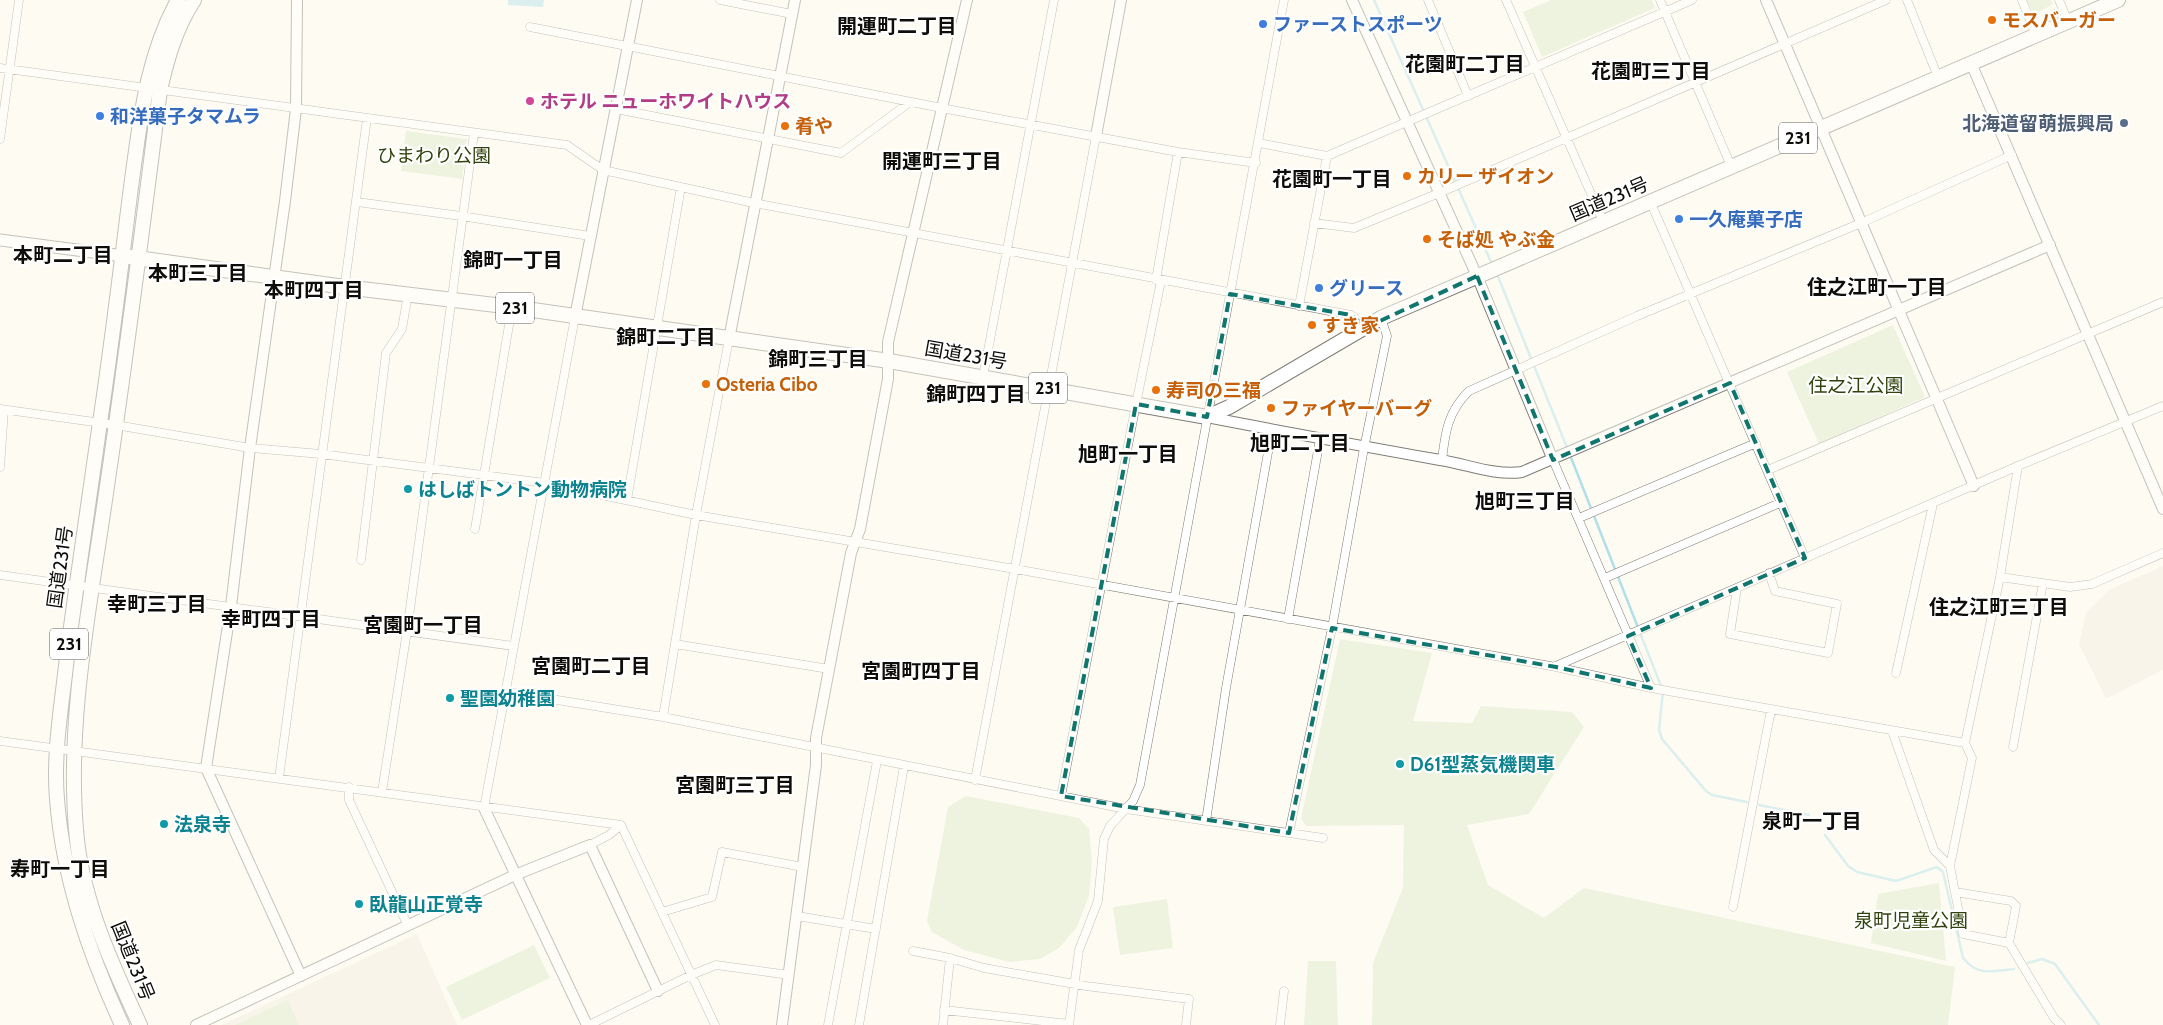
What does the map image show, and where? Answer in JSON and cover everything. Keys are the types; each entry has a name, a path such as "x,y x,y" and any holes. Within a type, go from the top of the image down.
{"highway":[{"name":"国道231号","path":"122,1025 104,986 81,925 70,879 63,847 56,796 56,748 76,586 146,88 160,37 178,0"},
{"name":"国道231号","path":"140,1025 122,987 96,920 84,874 77,843 74,799 74,750 92,589 139,258 160,90 165,66 177,32 194,0"},
{"name":"国道231号","path":"123,256 345,287 512,307 889,361 1207,417 1229,407 1381,318 2118,0"}],"main road":[{"path":"0,240 123,256"}],"street":[{"path":"0,139 19,0"},
{"path":"297,0 296,109 276,277 250,448 231,606 206,768 301,976"},
{"path":"637,0 590,236 484,808 588,1025 691,975 716,965 789,975"},
{"path":"720,0 792,14"},
{"path":"663,718 696,515 754,203 795,0"},
{"path":"782,1025 816,765 816,738 851,553 860,528 888,379 888,342 967,0"},
{"path":"982,377 1008,252 1054,0"},
{"path":"975,780 1121,0"},
{"path":"944,1010 1069,1025 1073,982 1079,950 1098,900 1104,839 1110,826 1134,801 1140,785 1173,598 1256,163 1284,0"},
{"path":"1352,0 1477,276 1553,460 1651,688"},
{"path":"1428,0 1468,96"},
{"path":"1506,0 1603,221"},
{"path":"1660,0 1731,166"},
{"path":"1259,143 1327,156 1692,0"},
{"path":"1766,0 1935,399 1974,486"},
{"path":"1314,223 1354,228 1886,0"},
{"path":"1907,0 1938,77"},
{"path":"2022,0 2036,35"},
{"path":"2059,0 2068,22"},
{"path":"530,27 941,108 1178,152 1256,163"},
{"path":"1971,63 2125,422 2159,488 2163,509"},
{"path":"0,68 567,145 603,170 754,203 912,234 1351,315 1367,326"},
{"path":"616,109 840,153 910,102"},
{"path":"279,778 299,616 367,118"},
{"path":"382,792 407,631 461,216 474,133"},
{"path":"1061,796 1159,280 1178,152"},
{"path":"1442,460 1446,428 1452,410 1469,392 1690,294 1861,223 2012,155"},
{"path":"1299,306 1327,156"},
{"path":"627,500 681,187"},
{"path":"1650,201 1768,470 1804,558"},
{"path":"357,202 590,236"},
{"path":"1207,417 1364,448 1442,460 1507,474 1522,472 2050,245"},
{"path":"360,560 374,462 386,353 402,329 408,294"},
{"path":"1768,470 2163,302"},
{"path":"475,530 512,307"},
{"path":"1289,833 1332,628 1364,448 1387,336 1381,318"},
{"path":"1556,666 2018,466 2163,406"},
{"path":"0,466 2,410 100,423 250,448 321,454 429,470 545,484 696,515 1015,569 1332,628 1556,666 1651,688 1771,710 1965,742"},
{"path":"1206,821 1239,610 1272,430"},
{"path":"1288,619 1320,439"},
{"path":"1579,518 1756,443"},
{"path":"2009,943 1963,934 1950,866 1972,758 1965,742 2000,577 2018,466"},
{"path":"1605,578 1780,503"},
{"path":"1896,673 1933,504"},
{"path":"2000,577 2070,587 2092,584 2163,553"},
{"path":"1737,588 1730,634 1828,653 1838,604 1776,591 1769,573"},
{"path":"0,575 513,646"},
{"path":"2014,747 2043,583"},
{"path":"675,644 829,669"},
{"path":"507,692 663,718 1126,809 1323,838"},
{"path":"1733,907 1771,710"},
{"path":"1892,731 1934,850 1950,866"},
{"path":"0,741 349,787 484,808 621,825"},
{"path":"828,1025 877,761"},
{"path":"859,1025 904,766"},
{"path":"349,787 349,800 408,926"},
{"path":"196,1025 515,875 590,845 609,835 621,825"},
{"path":"621,825 716,1025"},
{"path":"590,845 658,991"},
{"path":"662,912 712,896 722,852 803,867"},
{"path":"1955,892 2010,901 2016,906 2009,943 2060,1025"},
{"path":"797,916 876,929"},
{"path":"913,951 950,958 984,968 1073,982 1086,986 1190,999 1186,1025"},
{"path":"943,1025 950,958"},
{"path":"1280,1025 1284,991"}],"highlighted area":[{"path":"1477,276 1553,460 1730,383 1805,558 1628,636 1651,688 1556,667 1332,628 1289,833 1061,796 1136,404 1207,417 1230,294 1351,315 1367,327"}],"shaded area":[{"path":"2163,566 2163,670 2106,699 2079,644 2086,613 2110,589"},
{"path":"417,934 457,1025 221,1025"}],"green space":[{"path":"1551,0 1652,0 1655,8 1542,57 1523,12"},
{"path":"2027,0 2051,0 2053,4 2034,15"},
{"name":"ひまわり公園","path":"406,131 467,139 462,179 401,171"},
{"name":"住之江公園","path":"1893,325 1925,397 1819,444 1787,372"},
{"path":"1340,639 1432,653 1413,721 1472,723 1481,706 1572,712 1584,727 1529,814 1467,825 1488,885 1544,918 1584,888 1955,967 1948,1025 1372,1025 1373,963 1403,888 1404,825 1306,826 1301,818"},
{"path":"966,796 1079,818 1089,829 1092,862 1089,896 1077,927 1059,948 1040,959 1009,962 964,950 932,932 927,921 948,807"},
{"name":"泉町児童公園","path":"1939,883 1946,961 1871,943 1878,894"},
{"path":"1167,899 1173,948 1120,955 1113,907"},
{"path":"534,945 550,978 462,1020 446,987"},
{"path":"1308,961 1336,961 1338,1025 1304,1025"},
{"path":"288,1000 299,1025 235,1025"}],"water":[{"path":"508,0 544,0 543,7 508,5"}],"waterway":[{"path":"1374,0 1492,264"},
{"path":"1497,274 1568,450"},
{"path":"1570,455 1663,691 1659,730 1662,739 1706,791 1712,795 1747,802"},
{"path":"1759,805 1809,815"},
{"path":"1825,835 1848,866 1857,872 1896,881 1937,867 1943,872 1963,958 1974,968 1980,970 2014,969"},
{"path":"2028,963 2042,959 2055,964 2099,1025"}],"place":[{"name":"モスバーガー","path":"1992,20"},
{"name":"ファーストスポーツ","path":"1263,24"},
{"name":"ホテル ニューホワイトハウス","path":"530,101"},
{"name":"和洋菓子タマムラ","path":"100,116"},
{"name":"北海道留萌振興局","path":"2124,123"},
{"name":"肴や","path":"785,126"},
{"name":"カリー ザイオン","path":"1407,176"},
{"name":"一久庵菓子店","path":"1679,219"},
{"name":"そば処 やぶ金","path":"1427,239"},
{"name":"グリース","path":"1319,288"},
{"name":"すき家","path":"1312,325"},
{"name":"Osteria Cibo","path":"706,384"},
{"name":"寿司の三福","path":"1156,390"},
{"name":"ファイヤーバーグ","path":"1271,408"},
{"name":"はしばトントン動物病院","path":"408,489"},
{"name":"聖園幼稚園","path":"450,698"},
{"name":"D61型蒸気機関車","path":"1400,764"},
{"name":"法泉寺","path":"164,824"},
{"name":"臥龍山正覚寺","path":"359,904"}],"district":[{"name":"開運町二丁目","path":"897,26"},
{"name":"花園町二丁目","path":"1465,64"},
{"name":"花園町三丁目","path":"1651,71"},
{"name":"開運町三丁目","path":"942,161"},
{"name":"花園町一丁目","path":"1332,179"},
{"name":"本町二丁目","path":"63,255"},
{"name":"錦町一丁目","path":"513,260"},
{"name":"本町三丁目","path":"198,273"},
{"name":"住之江町一丁目","path":"1877,287"},
{"name":"本町四丁目","path":"314,290"},
{"name":"錦町二丁目","path":"666,337"},
{"name":"錦町三丁目","path":"818,359"},
{"name":"錦町四丁目","path":"976,394"},
{"name":"旭町二丁目","path":"1300,443"},
{"name":"旭町一丁目","path":"1128,454"},
{"name":"旭町三丁目","path":"1525,501"},
{"name":"幸町三丁目","path":"157,604"},
{"name":"住之江町三丁目","path":"1999,607"},
{"name":"幸町四丁目","path":"271,619"},
{"name":"宮園町一丁目","path":"423,625"},
{"name":"宮園町二丁目","path":"591,666"},
{"name":"宮園町四丁目","path":"921,671"},
{"name":"宮園町三丁目","path":"735,785"},
{"name":"泉町一丁目","path":"1812,821"},
{"name":"寿町一丁目","path":"60,869"}]}
